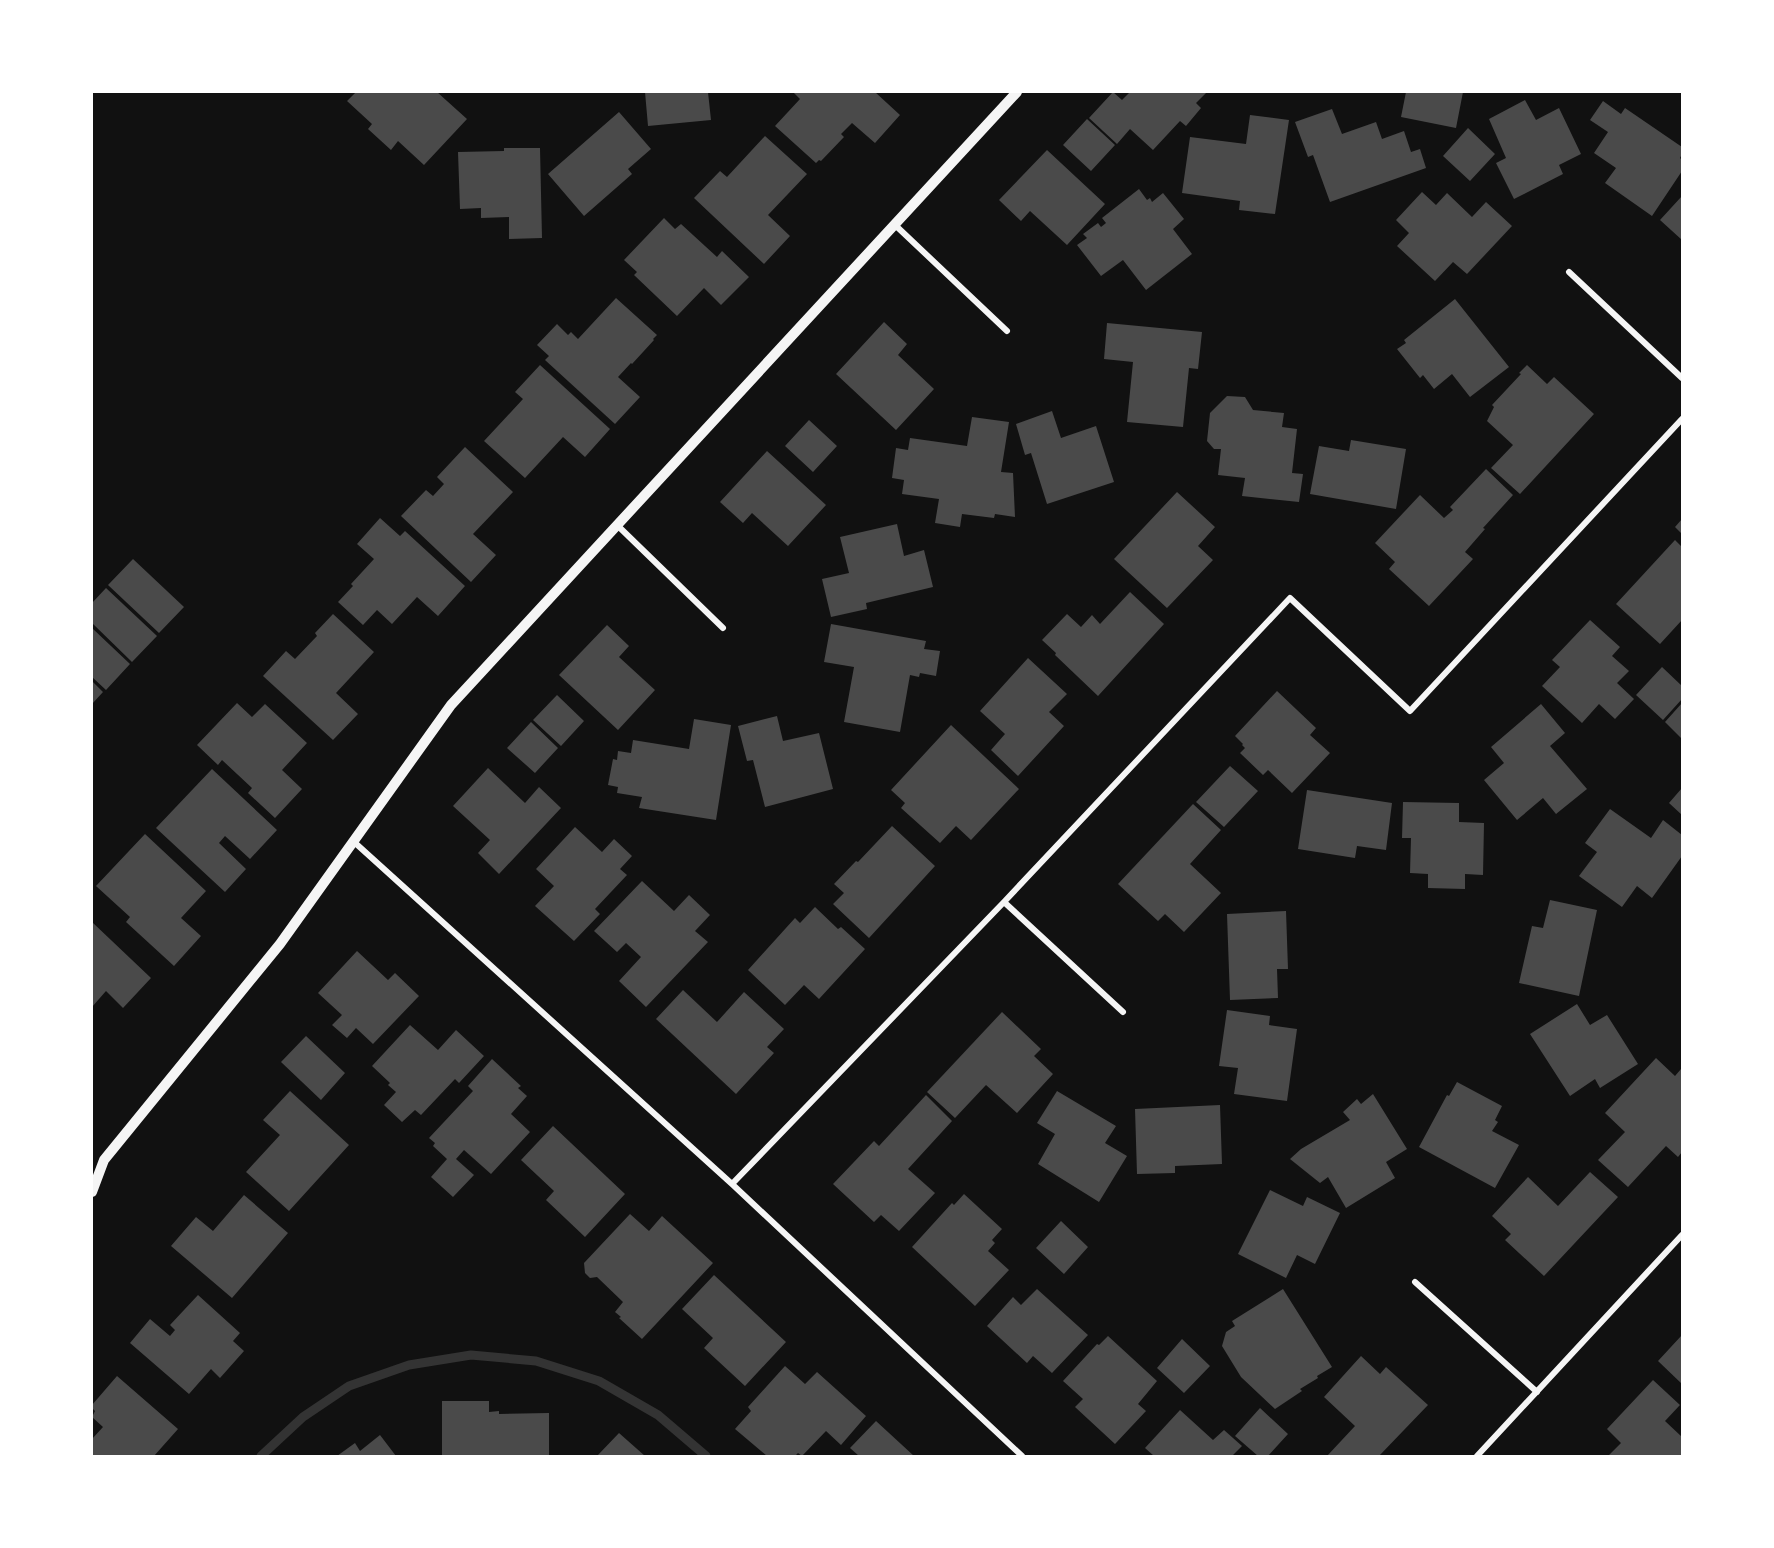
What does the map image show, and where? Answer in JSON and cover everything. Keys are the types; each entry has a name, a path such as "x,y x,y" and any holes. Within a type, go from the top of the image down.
{"street":[{"path":"92,1192 104,1160 280,944 451,705 1017,92"},
{"path":"894,224 1007,331"},
{"path":"1569,272 1683,378"},
{"path":"732,1184 1004,902 1290,598 1410,711 1683,418"},
{"path":"616,525 723,628"},
{"path":"353,842 732,1184 1022,1456"},
{"path":"1004,902 1123,1012"},
{"path":"1477,1456 1683,1235"},
{"path":"1415,1282 1537,1392"}],"building":[{"path":"356,92 437,92 467,119 424,165 398,141 391,150 368,129 372,124 347,101"},
{"path":"645,92 708,92 711,120 648,126"},
{"path":"793,92 875,92 900,115 875,143 852,123 841,134 844,137 821,161 816,163 775,126 800,99"},
{"path":"1113,92 1122,100 1130,92 1207,92 1196,103 1201,108 1186,126 1180,121 1153,150 1130,129 1117,144 1089,118"},
{"path":"1406,92 1463,92 1456,128 1401,117"},
{"path":"1525,100 1536,120 1559,108 1581,154 1559,165 1563,174 1514,199 1496,163 1506,158 1489,119"},
{"path":"1603,101 1621,114 1625,108 1682,147 1680,158 1682,171 1652,216 1605,183 1616,168 1594,153 1608,132 1590,120"},
{"path":"1332,109 1342,134 1376,122 1382,139 1404,131 1411,152 1420,149 1426,168 1330,202 1313,155 1308,157 1295,122"},
{"path":"619,112 651,149 628,169 632,174 584,216 548,174"},
{"path":"1250,115 1289,120 1275,214 1239,210 1240,201 1182,193 1190,137 1246,144"},
{"path":"1087,119 1115,145 1091,171 1063,145"},
{"path":"1468,128 1495,154 1470,181 1443,156"},
{"path":"765,136 807,174 768,215 790,236 764,264 694,198 720,171 727,177"},
{"path":"504,148 540,148 542,238 509,239 509,217 481,218 481,208 460,209 458,152 504,151"},
{"path":"1047,150 1105,204 1067,245 1030,211 1021,221 999,200"},
{"path":"1139,189 1147,200 1150,198 1152,202 1163,193 1184,219 1173,229 1192,254 1146,290 1123,260 1101,276 1077,245 1087,238 1083,234 1098,223 1101,227 1106,223 1102,218"},
{"path":"1422,192 1436,205 1447,193 1472,217 1486,202 1512,226 1467,274 1453,262 1435,281 1397,246 1409,233 1396,220"},
{"path":"1682,196 1682,240 1660,220"},
{"path":"664,218 675,229 681,224 717,257 722,251 749,277 721,305 704,288 677,316 634,275 637,272 624,260"},
{"path":"616,298 657,335 618,377 640,397 615,424 545,360 549,356 537,345 557,324 568,335 571,332 578,339"},
{"path":"1455,299 1509,367 1470,397 1452,374 1434,389 1423,375 1420,378 1397,349 1406,343 1404,340"},
{"path":"884,322 907,344 898,355 934,389 896,430 836,374"},
{"path":"1107,323 1202,332 1198,369 1189,368 1183,427 1127,422 1133,362 1104,359"},
{"path":"540,365 610,429 585,457 563,437 525,478 484,441 523,399 515,392"},
{"path":"1527,365 1547,384 1554,377 1594,414 1520,494 1491,468 1513,445 1487,421 1494,407 1492,405"},
{"path":"1227,396 1245,397 1253,410 1284,413 1282,427 1297,429 1292,473 1303,474 1299,502 1242,496 1245,478 1218,475 1221,449 1214,449 1207,441 1210,413"},
{"path":"1052,411 1061,438 1096,426 1114,482 1047,504 1031,453 1025,455 1016,424"},
{"path":"972,417 1009,422 1001,472 1013,473 1015,517 995,514 994,518 962,514 960,527 935,523 939,499 902,494 904,480 892,478 896,448 908,450 910,438 967,446"},
{"path":"809,420 837,446 813,472 785,446"},
{"path":"1351,440 1406,449 1396,509 1310,494 1319,446 1349,451"},
{"path":"465,447 513,492 473,534 496,555 471,582 401,516 426,490 433,496 444,484 437,477"},
{"path":"767,451 826,505 788,546 752,513 743,523 720,502"},
{"path":"1486,469 1513,495 1465,552 1473,559 1429,606 1389,569 1395,562 1375,543 1420,495 1444,518 1453,510 1450,507"},
{"path":"1177,492 1215,527 1198,546 1213,560 1167,608 1114,559"},
{"path":"380,518 400,536 405,531 465,586 438,616 417,597 392,624 377,610 363,625 338,602 374,559 357,544"},
{"path":"1682,519 1682,534 1675,527"},
{"path":"897,524 904,556 924,550 933,587 866,603 867,609 831,617 822,579 849,573 840,537"},
{"path":"1675,540 1682,547 1682,620 1660,644 1616,604"},
{"path":"133,559 184,607 159,633 108,585"},
{"path":"106,588 157,636 132,662 92,623 92,603"},
{"path":"1130,592 1164,624 1098,696 1042,640 1067,614 1081,627 1092,615 1100,624"},
{"path":"333,614 374,652 336,693 358,714 333,740 263,676 286,651 295,659 317,636 315,633"},
{"path":"1590,620 1620,647 1612,656 1629,671 1617,683 1634,699 1615,719 1599,704 1582,723 1542,686 1560,667 1552,660"},
{"path":"831,624 926,641 924,649 940,651 936,676 920,673 919,677 910,675 900,732 844,722 854,667 824,662"},
{"path":"607,625 629,646 619,657 655,690 618,730 559,675"},
{"path":"92,628 130,664 106,690 92,677"},
{"path":"1028,658 1067,694 1049,712 1064,726 1018,776 991,750 1005,734 980,711"},
{"path":"1662,667 1682,686 1682,699 1663,720 1636,695"},
{"path":"92,681 103,692 92,704"},
{"path":"1277,691 1316,728 1310,735 1330,753 1292,793 1268,770 1263,775 1240,753 1245,748 1235,736"},
{"path":"557,695 584,721 561,746 533,720"},
{"path":"237,703 252,717 265,704 307,743 282,770 302,789 275,818 248,793 252,788 222,760 218,765 197,745"},
{"path":"1682,703 1682,739 1665,722"},
{"path":"1541,704 1565,733 1550,746 1587,789 1556,814 1543,798 1517,820 1484,780 1504,763 1491,747"},
{"path":"777,716 783,741 819,733 833,789 765,807 753,760 747,761 738,726"},
{"path":"694,719 731,725 716,820 639,808 642,797 617,793 618,787 608,785 613,759 617,760 618,751 631,753 633,740 689,749"},
{"path":"531,722 558,748 535,773 507,748"},
{"path":"951,725 1019,789 971,840 956,826 940,843 901,808 905,803 891,790"},
{"path":"1230,766 1258,791 1224,827 1196,802"},
{"path":"488,768 525,803 539,787 561,808 499,874 478,853 490,840 453,806"},
{"path":"212,769 277,830 250,859 225,836 219,843 246,869 225,892 156,828"},
{"path":"1682,788 1682,815 1669,803"},
{"path":"1307,790 1392,803 1386,850 1357,846 1355,858 1298,849"},
{"path":"1403,802 1459,803 1459,822 1484,823 1483,875 1465,874 1465,889 1428,888 1428,874 1410,873 1411,838 1402,838"},
{"path":"1193,804 1221,830 1190,864 1221,893 1184,932 1165,914 1158,921 1118,884"},
{"path":"1610,809 1651,838 1663,820 1682,835 1682,856 1652,898 1637,886 1622,907 1579,876 1597,852 1585,843"},
{"path":"892,826 935,866 869,938 833,904 844,893 834,884"},
{"path":"575,827 602,852 614,839 632,856 620,869 627,875 595,909 600,914 574,941 535,906 554,886 536,869"},
{"path":"145,834 206,891 181,918 201,936 174,966 126,922 130,917 96,886"},
{"path":"642,881 674,911 689,895 710,915 695,931 708,942 646,1007 619,981 641,957 626,943 617,952 594,931"},
{"path":"1550,900 1597,910 1579,996 1519,983 1532,926 1543,928"},
{"path":"815,907 838,929 841,927 865,949 819,999 804,985 785,1005 748,970 795,918 800,923"},
{"path":"1286,911 1288,969 1277,969 1278,998 1230,1000 1227,914"},
{"path":"92,922 151,978 123,1008 106,991 92,1007"},
{"path":"357,951 388,980 395,973 419,996 373,1044 356,1028 347,1038 332,1025 342,1015 318,993"},
{"path":"683,990 717,1022 744,992 784,1029 767,1047 774,1053 736,1094 656,1019"},
{"path":"1577,1004 1590,1025 1607,1015 1638,1064 1600,1088 1595,1079 1570,1096 1530,1034"},
{"path":"1227,1010 1270,1016 1269,1025 1297,1029 1287,1101 1234,1094 1238,1068 1219,1066"},
{"path":"1002,1012 1041,1049 1034,1056 1053,1074 1017,1113 986,1085 955,1118 927,1092"},
{"path":"410,1025 438,1050 456,1030 484,1056 459,1083 455,1079 421,1115 415,1110 402,1122 384,1105 396,1092 372,1066"},
{"path":"306,1036 345,1073 321,1100 281,1062"},
{"path":"1656,1058 1675,1076 1681,1069 1682,1071 1682,1152 1678,1157 1666,1146 1628,1187 1598,1160 1625,1132 1605,1113"},
{"path":"492,1059 521,1086 518,1088 527,1096 511,1114 530,1132 491,1174 464,1150 456,1159 474,1175 453,1197 431,1177 447,1159 433,1146 435,1143 429,1138 473,1091 468,1086"},
{"path":"1457,1082 1502,1106 1495,1120 1498,1122 1492,1131 1519,1145 1495,1188 1419,1147 1447,1095 1449,1096"},
{"path":"290,1091 349,1145 289,1211 246,1172 280,1135 263,1120"},
{"path":"1057,1091 1116,1126 1105,1143 1127,1156 1099,1202 1038,1164 1055,1134 1037,1123"},
{"path":"1373,1094 1407,1149 1386,1162 1395,1178 1346,1208 1328,1177 1320,1183 1290,1159 1301,1149 1350,1120 1343,1112 1357,1099 1361,1104"},
{"path":"926,1095 952,1121 908,1169 935,1193 899,1231 881,1215 874,1222 833,1184 874,1141 879,1146"},
{"path":"1220,1105 1222,1164 1175,1166 1175,1173 1137,1174 1135,1109"},
{"path":"553,1126 625,1194 585,1237 546,1200 554,1191 521,1160"},
{"path":"1590,1172 1618,1197 1544,1276 1505,1240 1511,1234 1492,1216 1528,1177 1558,1206"},
{"path":"1270,1190 1303,1206 1307,1197 1340,1213 1315,1264 1297,1255 1286,1278 1238,1254"},
{"path":"964,1194 1002,1229 992,1240 995,1243 988,1251 1009,1270 975,1306 912,1247 952,1203 954,1205"},
{"path":"244,1195 288,1233 232,1298 171,1246 196,1217 213,1231"},
{"path":"630,1214 649,1231 662,1216 713,1263 642,1339 615,1312 623,1302 597,1277 590,1278 585,1273 584,1263"},
{"path":"1061,1221 1088,1247 1064,1274 1036,1248"},
{"path":"714,1275 786,1342 745,1386 704,1348 713,1338 682,1309"},
{"path":"1037,1289 1088,1335 1052,1373 1033,1356 1027,1363 987,1326 1013,1297 1021,1305"},
{"path":"1283,1289 1332,1367 1275,1409 1241,1377 1222,1346 1226,1332 1235,1326 1232,1321"},
{"path":"198,1295 240,1333 233,1341 244,1351 220,1378 211,1369 189,1394 130,1343 150,1319 170,1336 175,1330 170,1325"},
{"path":"1682,1335 1682,1384 1658,1361"},
{"path":"1108,1336 1157,1381 1138,1404 1146,1411 1115,1444 1075,1407 1083,1399 1063,1381 1097,1344 1099,1345"},
{"path":"1182,1339 1210,1366 1184,1393 1157,1368"},
{"path":"1361,1356 1380,1374 1386,1367 1428,1405 1379,1456 1327,1456 1355,1426 1324,1397"},
{"path":"785,1366 805,1384 817,1372 866,1416 841,1445 826,1431 802,1456 798,1453 795,1456 767,1456 735,1429 751,1411 748,1407"},
{"path":"117,1376 178,1429 154,1456 92,1456 92,1439 103,1427 92,1417 95,1411 92,1405"},
{"path":"1653,1380 1680,1405 1665,1421 1682,1437 1682,1454 1680,1456 1608,1456 1621,1443 1607,1429"},
{"path":"442,1401 489,1401 489,1412 499,1411 499,1414 549,1413 549,1456 442,1456"},
{"path":"1260,1408 1288,1434 1268,1456 1258,1456 1235,1436"},
{"path":"1180,1410 1213,1440 1224,1430 1242,1446 1232,1456 1154,1456 1145,1448"},
{"path":"876,1421 914,1456 859,1456 850,1448"},
{"path":"619,1433 645,1456 597,1456"},
{"path":"380,1435 396,1456 337,1456 355,1443 360,1451"}],"waterway":[{"path":"261,1456 303,1417 349,1386 409,1365 471,1355 536,1361 599,1381 658,1415 706,1456"}]}
